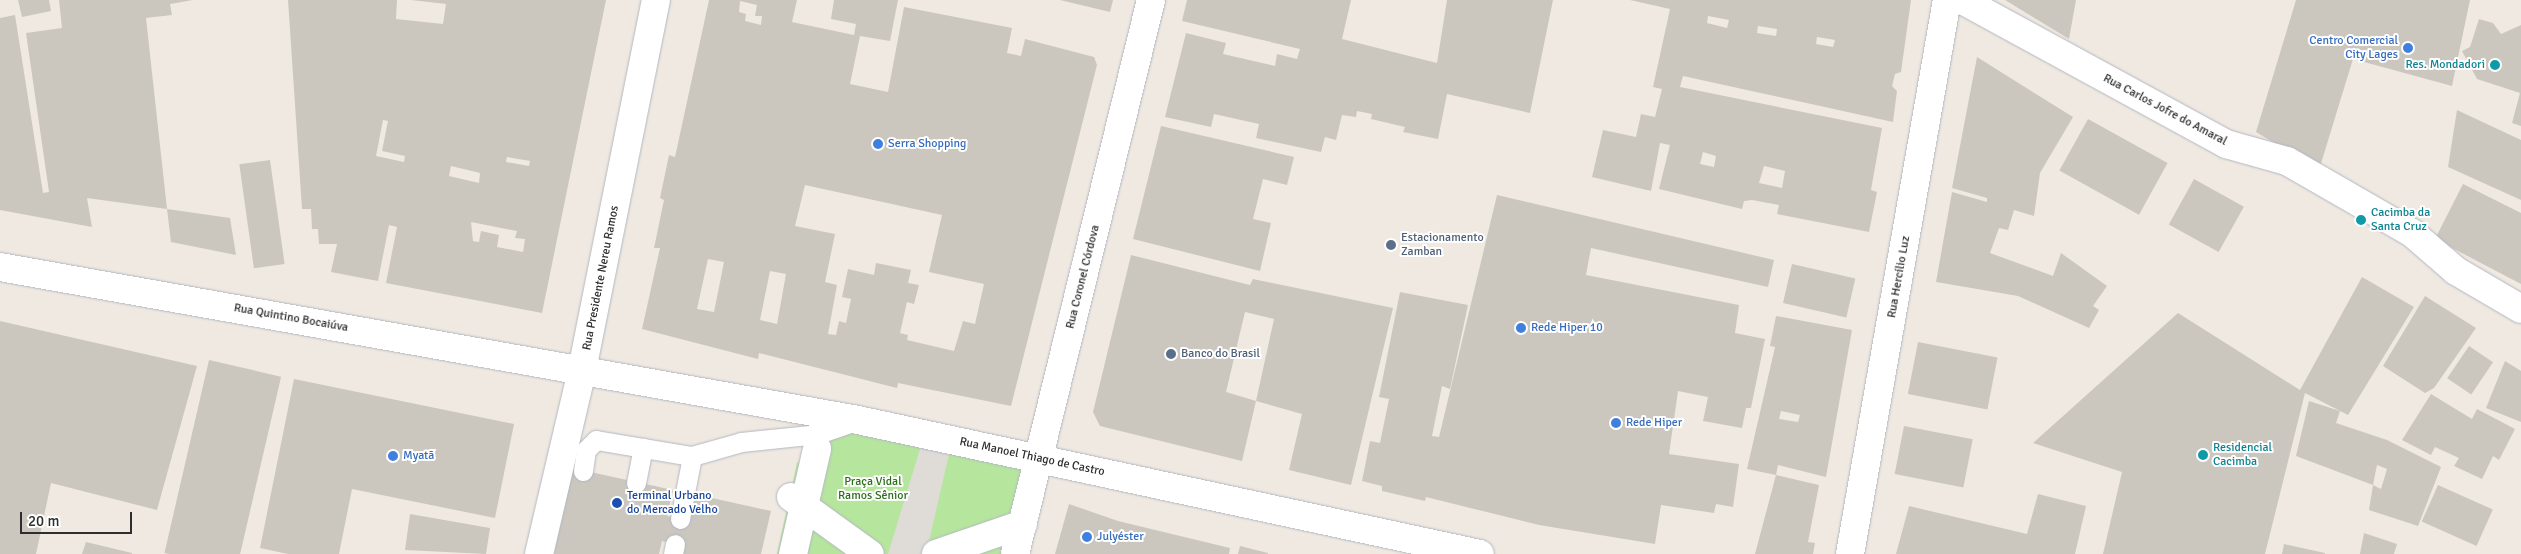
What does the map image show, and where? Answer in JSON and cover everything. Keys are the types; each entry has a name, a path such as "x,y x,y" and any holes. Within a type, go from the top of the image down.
{"street":[{"name":"Rua Presidente Nereu Ramos","path":"539,554 582,370 656,0"},
{"name":"Rua Coronel Córdova","path":"1015,554 1151,0"},
{"name":"Rua Hercílio Luz","path":"1850,554 1947,0"},
{"name":"Rua Carlos Jofre do Amaral","path":"1962,0 2226,144 2288,161 2412,233 2456,271 2521,309"},
{"name":"Rua Quintino Bocaiúva","path":"0,266 582,370"},
{"name":"Rua Manoel Thiago de Castro","path":"582,370 858,420 1038,457 1480,554"},
{"path":"793,554 797,501 817,449"},
{"path":"797,501 870,554"},
{"path":"936,554 1023,524"}],"lane":[{"path":"583,472 586,450 596,440 692,456 741,442 818,434 858,420"},
{"path":"636,483 643,448"},
{"path":"680,519 692,456"}],"green space":[{"name":"Praça Vidal Ramos Sênior","path":"858,420 1039,457 1015,554 777,554 797,463"}],"shaded area":[{"path":"924,436 952,441 926,554 888,554"}],"building":[{"path":"18,0 49,0 51,11 22,17"},
{"path":"59,0 193,0 170,4 172,15 146,18 167,209 87,198 92,227 0,210 0,18 15,15 43,193 49,192 26,33 62,28"},
{"path":"288,0 397,0 396,19 443,24 446,4 411,0 606,0 542,313 386,283 397,227 389,225 378,281 331,272 337,244 319,244 318,229 312,229 311,209 302,209","holes":["383,120 388,121 382,151 405,156 404,162 376,156","507,157 530,161 529,166 506,162","451,166 480,173 479,183 449,176","471,222 517,231 515,238 525,239 523,252 497,247 499,235 481,231 479,242 473,241"]},
{"path":"709,0 797,0 792,22 854,35 856,24 831,19 834,0 898,0 890,41 860,36 850,84 888,92 904,7 1012,28 1007,53 1021,56 1025,39 1094,57 1097,65 1011,406 898,383 897,388 759,353 758,359 642,329 660,248 654,248 664,200 660,198 669,155 675,157","holes":["740,1 757,5 755,16 762,16 761,25 745,21 746,14 739,12","805,185 942,215 929,272 984,284 975,324 963,321 954,351 907,340 908,335 900,333 907,302 914,304 919,285 908,283 911,270 876,263 874,275 848,269 842,297 851,299 846,323 839,321 836,335 828,334 837,285 825,282 835,234 795,226","708,259 724,262 714,312 697,309","770,271 786,274 777,324 760,320"]},
{"path":"1060,0 1113,0 1110,12"},
{"path":"1187,0 1351,0 1342,39 1437,63 1447,0 1553,0 1530,113 1447,94 1438,139 1403,132 1405,127 1371,119 1372,114 1357,111 1356,117 1342,115 1336,140 1325,137 1321,152 1256,138 1259,124 1214,114 1211,127 1165,117 1186,33 1226,43 1223,54 1275,66 1277,54 1297,59 1300,49 1182,21"},
{"path":"1630,0 1911,0 1901,72 1895,74 1892,86 1897,91 1893,122 1683,76 1680,87 1882,128 1871,190 1877,192 1869,232 1777,214 1779,205 1752,200 1744,201 1742,209 1659,189 1670,145 1660,143 1651,191 1592,177 1603,130 1636,137 1641,114 1655,117 1662,89 1653,87 1670,9","holes":["1708,16 1729,20 1727,28 1707,23","1758,26 1777,29 1776,36 1757,33","1817,37 1835,40 1833,47 1816,44","1703,152 1716,156 1714,167 1700,164","1764,166 1785,171 1782,188 1759,183"]},
{"path":"2005,0 2076,0 2069,39"},
{"path":"2296,0 2470,0 2452,86 2353,59 2319,170 2256,132"},
{"name":"Res. Mondadori","path":"2479,19 2493,23 2501,34 2521,25 2521,126 2512,123 2520,93 2477,79 2462,51 2470,47"},
{"path":"1977,57 2073,117 2040,173 2034,216 2014,210 2008,230 1999,228 1990,253 2053,276 2061,253 2107,286 2093,306 2099,310 2089,328 2018,296 1936,282 1952,192 1987,202 1987,198 1952,188"},
{"path":"2457,110 2521,140 2521,200 2448,167"},
{"path":"2088,119 2168,163 2139,215 2059,171"},
{"path":"1161,126 1294,157 1287,185 1263,179 1253,219 1271,223 1260,271 1133,239"},
{"path":"270,160 285,264 254,268 239,164"},
{"path":"2194,179 2244,207 2219,252 2169,224"},
{"path":"2463,184 2521,213 2521,284 2435,239"},
{"path":"1497,195 1774,260 1768,287 1591,248 1586,275 1739,305 1735,333 1765,339 1751,408 1746,408 1742,428 1703,421 1708,397 1678,391 1669,454 1739,464 1733,507 1716,504 1714,513 1661,505 1655,544 1539,525 1426,497 1425,501 1382,491 1382,486 1362,481 1370,441 1380,443 1389,399 1379,397 1400,292 1468,305 1450,389 1442,386 1432,436 1439,437"},
{"path":"167,209 230,218 236,255 171,242"},
{"path":"1131,255 1250,285 1253,279 1393,308 1351,485 1289,470 1302,414 1256,401 1242,461 1100,426 1093,412","holes":["1245,312 1274,319 1256,401 1226,392"]},
{"path":"1792,264 1855,279 1846,318 1783,303"},
{"path":"2362,277 2414,307 2348,415 2305,393 2265,554 2103,554 2122,472 2033,443 2178,313 2300,390"},
{"path":"2425,296 2476,328 2434,388 2425,393 2383,366"},
{"path":"1776,316 1852,330 1826,477 1778,465 1776,475 1747,469 1775,347 1770,346","holes":["1781,411 1800,415 1798,422 1779,419"]},
{"path":"0,321 197,366 157,510 51,483 36,554 0,554"},
{"path":"1918,342 1998,357 1987,409 1908,394"},
{"path":"2469,346 2493,362 2471,395 2447,378"},
{"path":"209,360 281,377 240,554 164,553"},
{"path":"2505,361 2521,371 2521,422 2486,408"},
{"name":"Myatã","path":"294,379 514,424 495,518 352,489 339,554 288,554 260,548"},
{"path":"2431,394 2472,419 2477,409 2515,429 2499,460 2493,456 2482,479 2454,466 2459,458 2435,447 2431,455 2402,440"},
{"path":"2309,401 2340,411 2336,423 2387,440 2441,467 2418,526 2369,510 2373,485 2296,456","holes":["2377,465 2387,469 2381,489 2373,485"]},
{"path":"1904,426 1973,439 1963,487 1895,474"},
{"name":"Terminal Urbano do Mercado Velho","path":"572,468 673,490 667,516 680,519 689,493 771,511 761,554 678,554 675,544 662,541 659,554 554,554"},
{"path":"1776,475 1819,485 1808,542 1815,543 1813,554 1755,554"},
{"path":"2438,485 2493,509 2477,546 2422,522"},
{"path":"2038,494 2086,506 2075,554 1896,554 1909,506 2027,534"},
{"path":"1069,504 1118,521 1230,548 1229,554 1055,554"},
{"path":"410,514 490,528 486,554 405,550"},
{"path":"2364,533 2397,544 2394,554 2360,554"},
{"path":"86,542 132,553 132,554 82,554"},
{"path":"2284,544 2325,553 2325,554 2282,554"},
{"path":"1240,546 1268,553 1268,554 1238,554"}],"place":[{"name":"Centro Comercial City Lages","path":"2408,48"},
{"name":"Res. Mondadori","path":"2495,65"},
{"name":"Serra Shopping","path":"878,144"},
{"name":"Cacimba da Santa Cruz","path":"2361,220"},
{"name":"Estacionamento Zamban","path":"1391,245"},
{"name":"Rede Hiper 10","path":"1521,328"},
{"name":"Banco do Brasil","path":"1171,354"},
{"name":"Rede Hiper","path":"1616,423"},
{"name":"Residencial Cacimba","path":"2203,455"},
{"name":"Myatã","path":"393,456"},
{"name":"Terminal Urbano do Mercado Velho","path":"617,503"},
{"name":"Julyéster","path":"1087,537"}]}
